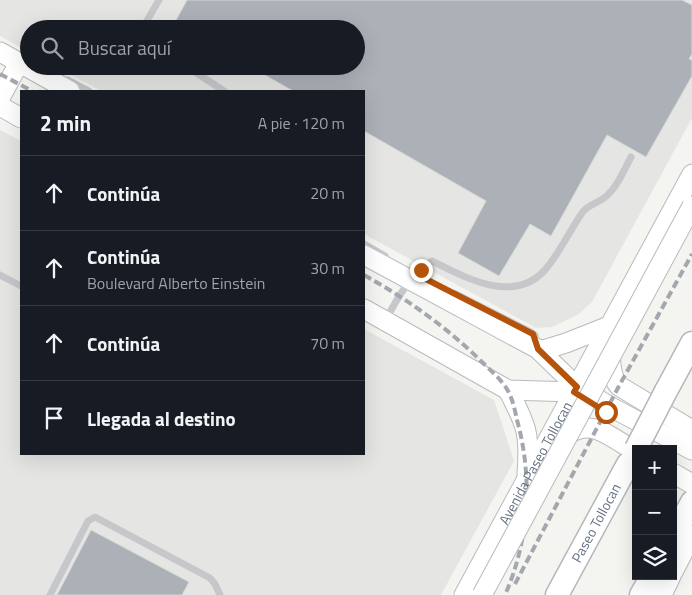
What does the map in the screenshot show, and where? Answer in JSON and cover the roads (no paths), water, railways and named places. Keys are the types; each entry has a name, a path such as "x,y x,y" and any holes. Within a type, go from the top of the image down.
{"highway":[{"name":"Paseo Tollocan","path":"638,445 692,343"},
{"name":"Paseo Tollocan","path":"557,595 632,457"},
{"path":"674,535 692,502"},
{"path":"642,595 650,580"}],"main road":[{"path":"0,52 20,61"},
{"path":"0,98 20,69"},
{"path":"48,75 66,84"},
{"path":"0,106 20,117"},
{"name":"Avenida Paseo Tollocan","path":"464,595 692,174"},
{"name":"Avenida Paseo Tollocan","path":"482,595 692,206"},
{"path":"365,255 415,276 539,350 576,389 606,412 666,445"},
{"path":"365,309 508,390 576,389 692,450"},
{"path":"539,350 566,343 609,326 611,370 614,380 619,386 692,430"},
{"path":"508,390 524,420 528,435 529,450 526,481"},
{"path":"544,448 570,432 588,428 597,430 632,452"},
{"path":"677,451 692,459"},
{"path":"677,475 692,484"},
{"path":"677,564 692,535"},
{"path":"662,595 669,580"}],"lane":[{"path":"147,20 159,0"},
{"path":"200,75 222,90"},
{"path":"66,84 86,90"},
{"path":"385,320 399,294 432,260 458,274 485,285 521,286 535,280 546,269 583,211 602,200 615,187 631,157"},
{"path":"365,245 394,261"},
{"path":"0,275 20,285"},
{"path":"452,292 531,332 535,335 539,350"},
{"path":"50,595 88,521 95,516 210,578 220,595"}],"railway":[{"path":"0,74 30,90"},
{"path":"515,584 619,386 692,254"},
{"path":"365,276 411,304 456,338 497,376 510,394 522,442 527,486 524,531 513,574 505,595"}]}
